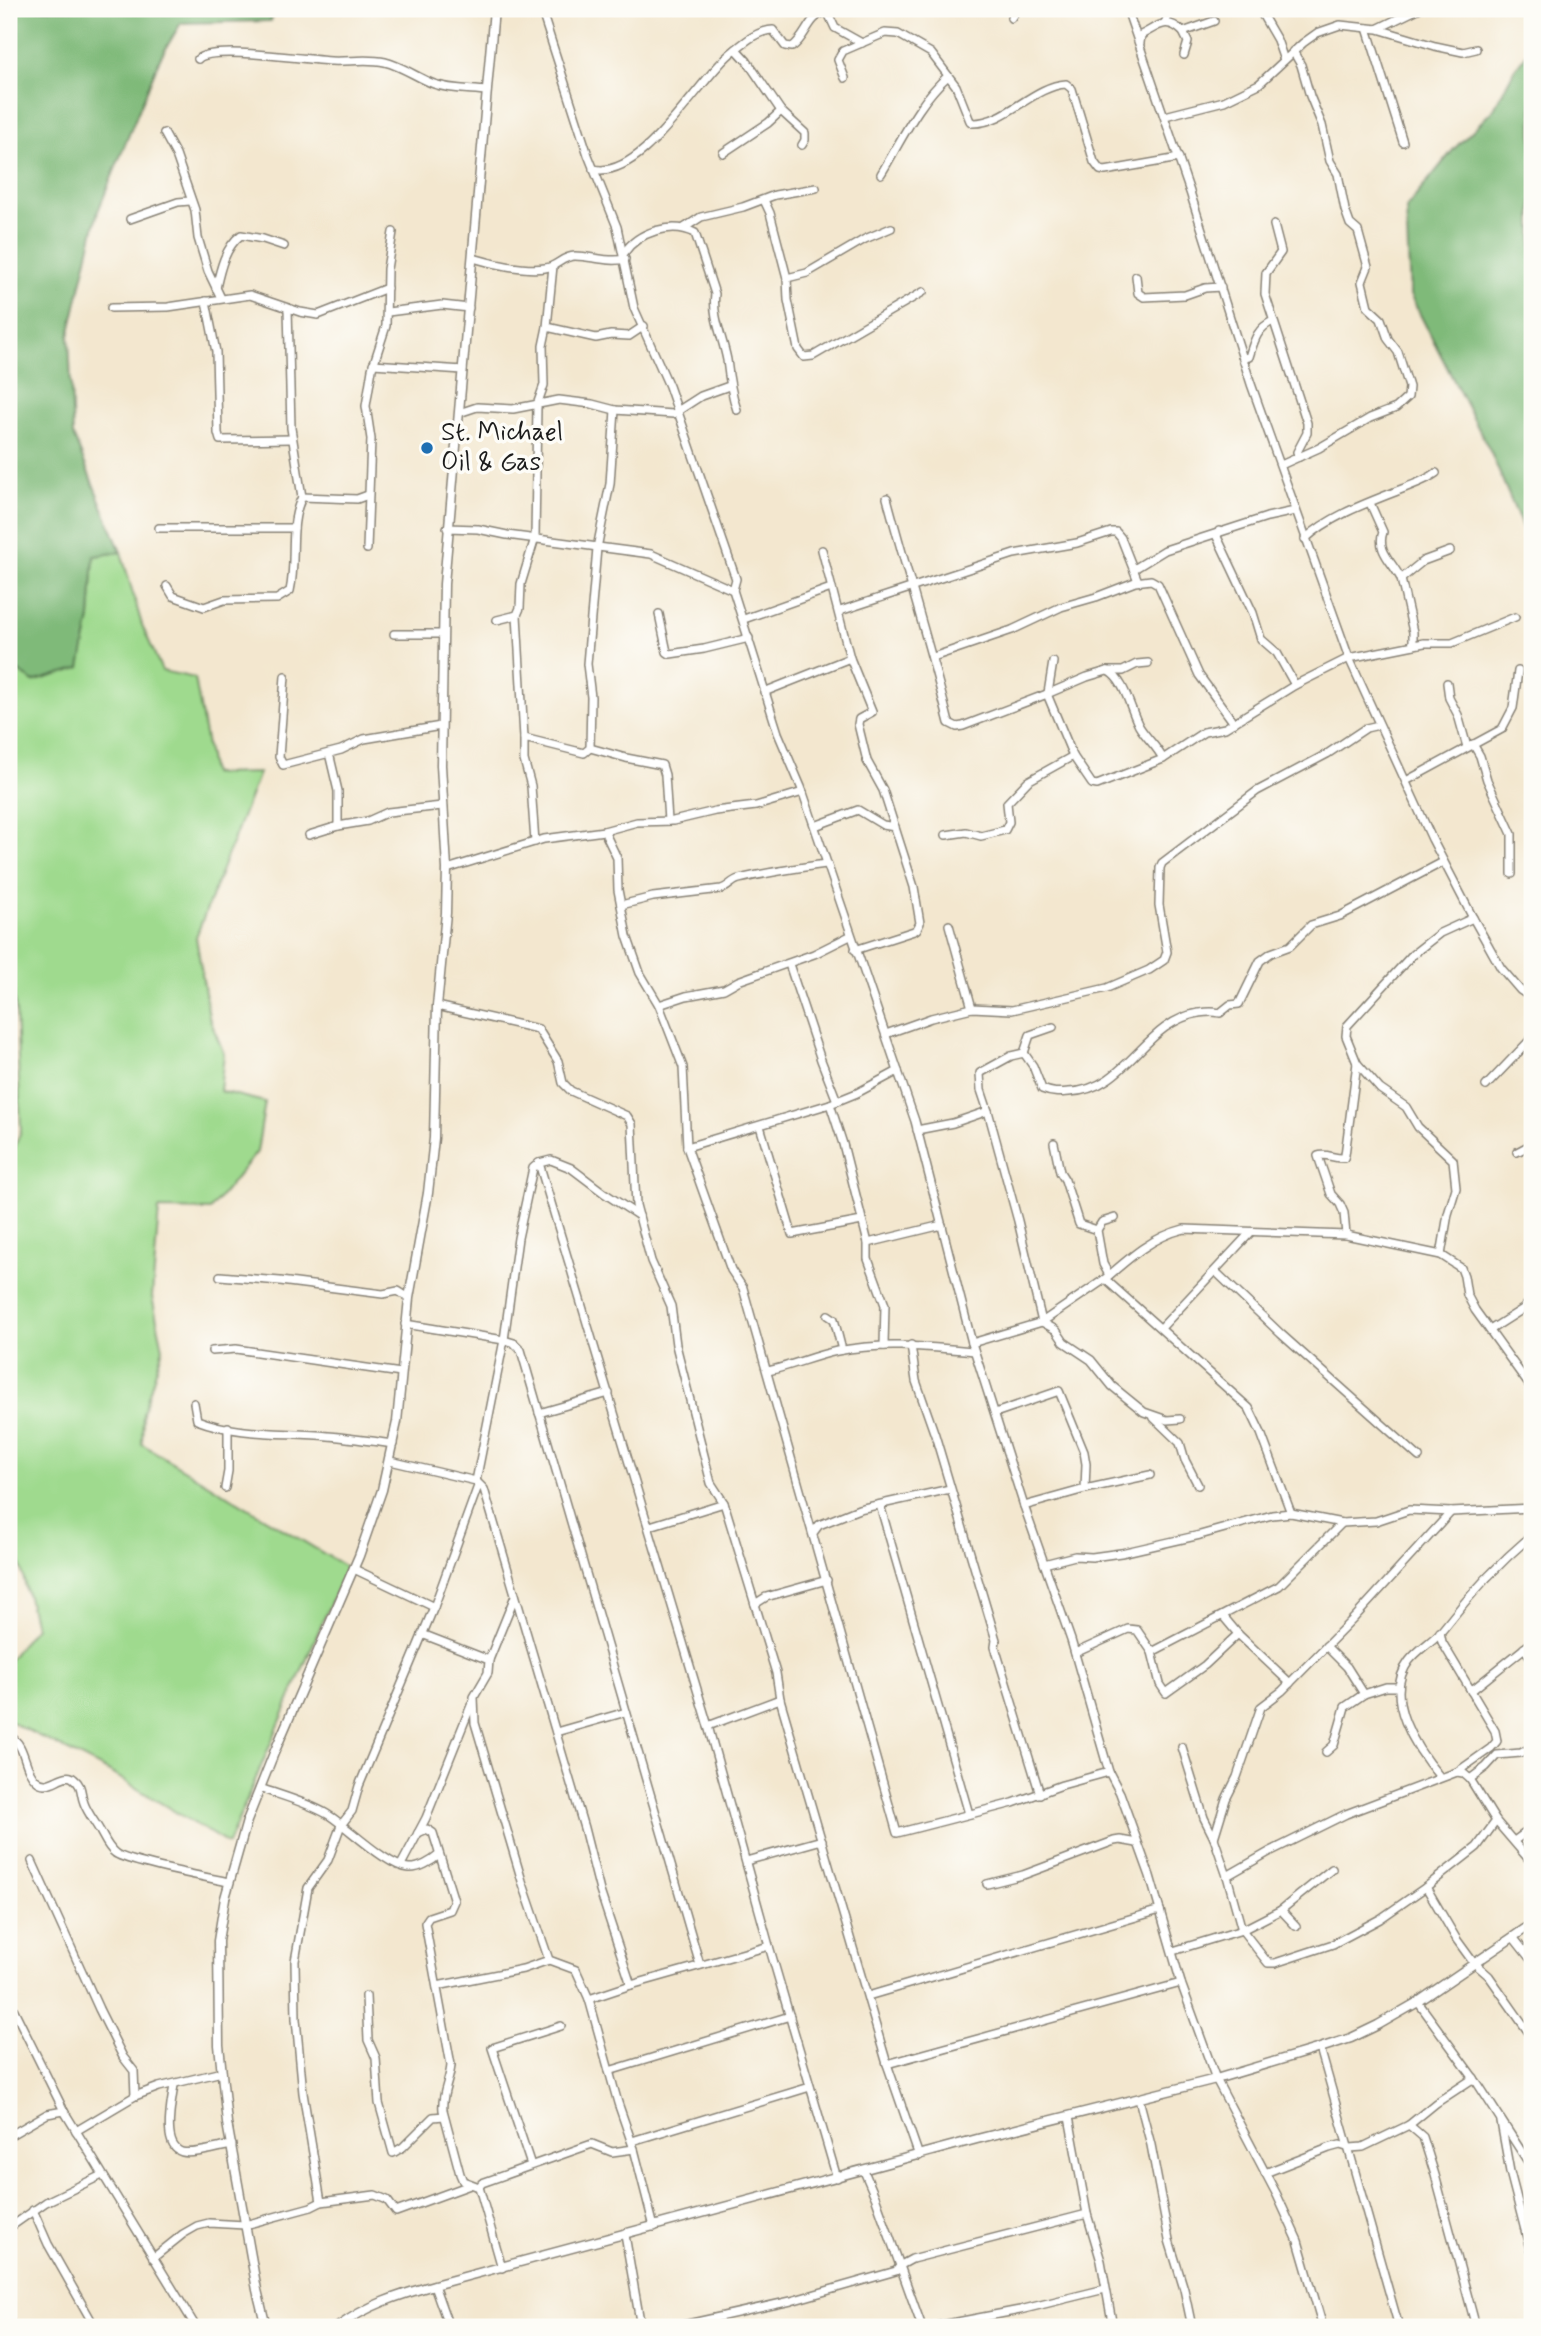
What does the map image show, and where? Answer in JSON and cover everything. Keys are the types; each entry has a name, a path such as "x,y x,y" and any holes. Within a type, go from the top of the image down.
{"street":[{"path":"266,2327 232,2145 222,2072 218,2017 220,1920 247,1821 354,1569 390,1461 393,1444 405,1324 428,1193 434,1138 437,1006 446,912 447,869 442,806 441,634 447,528 494,9"},
{"path":"541,9 593,169 620,239 634,308 679,412 736,579 733,590 764,692 803,792 898,1071 917,1130 973,1347 1075,1653 1109,1772 1120,1793 1160,1910 1181,1983 1216,2079 1298,2241 1323,2327"},
{"path":"1011,18 1017,9"},
{"path":"1127,9 1295,511 1349,658 1443,862 1501,968 1520,990 1532,997"},
{"path":"1165,23 1171,9"},
{"path":"1259,9 1277,40 1284,61"},
{"path":"1378,29 1418,9"},
{"path":"593,169 602,171 622,164 658,137 715,68 736,48 761,32 773,30 785,46 792,47 803,36 813,18 825,12 835,28 862,43"},
{"path":"1184,32 1214,21"},
{"path":"1142,51 1141,35 1165,23 1175,24 1184,32 1188,41 1184,55"},
{"path":"1164,116 1224,101 1259,84 1293,51 1317,33 1340,25 1378,29 1466,52 1476,49"},
{"path":"1367,28 1403,142"},
{"path":"845,78 838,57 844,51 885,33 898,34 931,53 963,98 973,123 999,115 1061,84 1070,85 1094,162 1100,170 1179,158"},
{"path":"736,48 781,111 805,133 806,140 802,145"},
{"path":"1281,465 1370,418 1396,408 1408,397 1409,387 1398,352 1388,340 1381,318 1368,307 1369,302 1362,282 1368,267 1358,231 1350,224 1322,125 1301,65 1293,51"},
{"path":"198,59 211,53 332,61 371,60 387,62 448,88 487,91"},
{"path":"881,174 922,106 948,76"},
{"path":"723,153 781,111"},
{"path":"164,133 176,155 196,214 198,238 215,289 221,298"},
{"path":"597,179 602,171"},
{"path":"620,239 631,242 658,230 684,228 701,218 782,193 816,188"},
{"path":"764,200 788,278 788,300 798,349 804,358 813,356 923,292"},
{"path":"131,219 178,202 191,201"},
{"path":"694,222 695,233 715,294 714,305 727,358 729,386 737,410"},
{"path":"1274,225 1281,251 1266,273 1265,294 1307,423 1307,433 1297,452 1299,457"},
{"path":"684,228 695,233"},
{"path":"788,278 807,273 865,239 891,228"},
{"path":"367,549 365,542 369,533 371,439 366,406 373,364 386,327 387,269 393,232"},
{"path":"215,289 222,263 236,238 241,235 284,246"},
{"path":"473,258 492,264 541,269 553,266 566,256 613,261 624,256 631,242"},
{"path":"535,842 531,786 524,760 517,615 521,584 535,538 537,405 544,385 543,346 553,266"},
{"path":"1136,276 1138,293 1143,297 1185,295 1205,288 1221,287"},
{"path":"111,308 168,307 250,295 310,315 325,314 387,288"},
{"path":"206,301 216,352 220,440 292,439"},
{"path":"388,312 442,305 469,307"},
{"path":"167,586 173,596 204,607 224,600 282,597 290,590 295,528 298,505 302,497 292,439 288,308"},
{"path":"1244,358 1249,357 1255,337 1273,321"},
{"path":"547,327 596,338 629,336 644,326"},
{"path":"373,364 463,370"},
{"path":"458,413 477,407 513,409 559,400 615,410 668,415 679,412 701,396 729,386"},
{"path":"524,738 584,753 590,748 591,696 587,664 597,548 610,484 615,410"},
{"path":"1305,539 1317,528 1427,479 1436,472"},
{"path":"302,497 357,499 368,495"},
{"path":"887,498 952,726 962,726 1107,671 1123,671 1148,663"},
{"path":"1370,503 1383,532 1380,541 1383,552 1395,566 1401,579 1413,632 1413,645"},
{"path":"1135,569 1165,550 1219,531 1295,511"},
{"path":"159,528 295,528"},
{"path":"447,528 478,529 658,556 685,571 733,590"},
{"path":"1219,531 1217,537 1253,613 1261,639 1277,653 1295,685"},
{"path":"840,611 1014,554 1077,543 1111,532 1116,532 1121,538 1138,581"},
{"path":"822,550 831,588 840,611 850,658 872,712 857,721 867,761 883,790 915,887 919,926 914,931 856,950"},
{"path":"1401,579 1423,561 1450,551"},
{"path":"725,585 736,579"},
{"path":"933,657 1012,630 1061,607 1138,581 1152,580 1158,584 1199,675 1234,723"},
{"path":"744,619 831,588"},
{"path":"659,614 667,652 670,654 749,638"},
{"path":"497,620 517,615"},
{"path":"1054,663 1047,694 1073,756 1092,784 1097,785 1163,759 1204,732 1225,728 1295,685 1349,658 1413,645 1455,643 1515,617"},
{"path":"394,634 441,634"},
{"path":"764,692 850,658"},
{"path":"1107,671 1113,673 1122,687 1140,728 1163,759"},
{"path":"1406,781 1504,726 1513,708 1518,671"},
{"path":"285,676 280,762 286,765 329,753 364,739 441,726"},
{"path":"1447,683 1448,698 1470,746 1480,756 1487,780 1512,834 1512,874"},
{"path":"886,1034 931,1018 972,1008 1012,1010 1107,988 1149,970 1164,960 1167,951 1159,905 1162,863 1257,791 1327,754 1366,729 1379,725"},
{"path":"590,748 662,765 668,821"},
{"path":"329,753 338,791 338,826"},
{"path":"946,835 966,832 981,836 1004,830 1009,822 1007,803 1021,785 1073,756"},
{"path":"447,869 535,842 604,831 637,822 668,821 756,806 803,792"},
{"path":"309,835 368,821 388,813 442,806"},
{"path":"815,826 858,810 883,825 895,827"},
{"path":"604,831 617,858 624,926 637,965 659,1005 683,1067 687,1147 731,1270 743,1288 897,1833 1109,1772"},
{"path":"1024,1053 1033,1066 1042,1089 1048,1092 1077,1092 1097,1086 1130,1061 1174,1019 1208,1012 1220,1013 1228,1006 1239,1004 1260,961 1271,953 1290,946 1311,925 1340,916 1443,862"},
{"path":"621,905 653,897 726,888 737,879 793,867 826,864"},
{"path":"1441,1255 1448,1214 1456,1188 1452,1160 1412,1121 1406,1107 1380,1089 1357,1063 1346,1036 1347,1026 1393,978 1403,963 1454,925 1474,918"},
{"path":"949,925 972,1008"},
{"path":"659,1005 686,996 724,989 738,981 789,964 850,936"},
{"path":"789,964 834,1102 868,1242 868,1259 885,1305 884,1346"},
{"path":"437,1006 538,1029 558,1061 564,1083 570,1091 627,1116 633,1128 636,1205 651,1261 671,1306 676,1345 711,1483 724,1503 776,1673 780,1699 887,2064 919,2156"},
{"path":"1024,1053 1030,1035 1053,1027"},
{"path":"1486,1086 1532,1038"},
{"path":"1024,1053 1011,1056 980,1073 981,1090 1018,1221 1042,1322 1056,1330 1064,1342 1091,1360 1112,1386 1151,1415 1180,1443 1185,1460 1198,1485"},
{"path":"1346,1235 1344,1213 1331,1194 1318,1156 1321,1154 1344,1158 1357,1063"},
{"path":"687,1147 834,1102 898,1071"},
{"path":"917,1130 953,1123 988,1111"},
{"path":"760,1126 792,1234 862,1221"},
{"path":"1054,1143 1060,1172 1079,1224 1097,1230"},
{"path":"1517,1152 1532,1144"},
{"path":"321,2202 303,2093 296,2019 295,1961 308,1888 328,1860 341,1825 352,1811 359,1786 433,1607 478,1486 476,1481 504,1340 518,1238 533,1168 539,1163 551,1160 571,1168 604,1194 639,1216"},
{"path":"539,1163 650,1526 837,2178"},
{"path":"1115,1218 1102,1222 1097,1230 1107,1277 1121,1295 1249,1408 1290,1513"},
{"path":"868,1242 942,1225"},
{"path":"768,1371 842,1350 911,1345 973,1347 1042,1322 1150,1243 1171,1232 1193,1228 1250,1233 1346,1235 1441,1255 1461,1268 1470,1303 1532,1388"},
{"path":"1161,1328 1250,1233"},
{"path":"1216,1272 1419,1457"},
{"path":"220,1276 371,1293 386,1294 398,1291 409,1297"},
{"path":"1490,1330 1522,1309 1532,1299"},
{"path":"828,1315 834,1319 842,1350"},
{"path":"405,1324 504,1340 514,1343 521,1350 700,1965"},
{"path":"911,1345 916,1381 924,1398 1040,1794"},
{"path":"212,1351 236,1349 401,1373"},
{"path":"995,1413 1059,1391 1084,1452 1085,1489"},
{"path":"539,1413 609,1393"},
{"path":"194,1403 197,1420 228,1427 393,1444"},
{"path":"1151,1415 1167,1420 1180,1419"},
{"path":"225,1488 228,1471 228,1427"},
{"path":"390,1461 476,1481 484,1489 600,1891 631,1985"},
{"path":"1024,1506 1150,1475"},
{"path":"813,1534 819,1525 859,1509 950,1489"},
{"path":"650,1526 724,1503"},
{"path":"880,1505 969,1814"},
{"path":"1044,1564 1075,1556 1092,1557 1121,1553 1200,1535 1258,1517 1290,1513 1342,1523 1376,1521 1409,1510 1451,1512 1532,1508"},
{"path":"1214,1838 1261,1707 1290,1683 1451,1512"},
{"path":"1152,1652 1279,1586 1342,1523"},
{"path":"1440,1777 1408,1726 1403,1714 1399,1687 1409,1662 1440,1632 1507,1556 1532,1535"},
{"path":"354,1569 433,1607"},
{"path":"755,1604 766,1597 827,1580"},
{"path":"401,1865 418,1833 474,1699 488,1673 489,1660 516,1595"},
{"path":"1223,1616 1238,1634 1290,1683"},
{"path":"1075,1653 1134,1628 1152,1652 1160,1684 1166,1693 1205,1665 1238,1634"},
{"path":"1227,1876 1346,1814 1457,1772 1491,1748 1497,1741 1495,1731 1442,1642 1440,1632"},
{"path":"422,1634 489,1660"},
{"path":"1471,1691 1532,1642"},
{"path":"1326,1646 1347,1667 1364,1694"},
{"path":"1524,1648 1532,1659"},
{"path":"1326,1752 1334,1745 1345,1707 1364,1694 1386,1687 1399,1687"},
{"path":"474,1699 475,1723 549,1961"},
{"path":"708,1726 780,1699"},
{"path":"556,1732 626,1712"},
{"path":"466,1720 475,1723"},
{"path":"9,1736 17,1741 37,1782 49,1785 68,1777 74,1778 82,1788 83,1802 113,1852 135,1860 229,1882"},
{"path":"1182,1747 1204,1818 1227,1876 1241,1930 1268,1963 1333,1944 1380,1919 1477,1847 1496,1821"},
{"path":"1470,1779 1497,1755 1521,1753 1532,1747"},
{"path":"1457,1772 1470,1779 1496,1821 1532,1863"},
{"path":"260,1788 329,1815 359,1840 401,1865 413,1868 428,1863 439,1855"},
{"path":"1514,1841 1532,1828"},
{"path":"418,1833 427,1829 433,1833 454,1901 450,1910 429,1917 425,1923 451,2065 442,2101 444,2116 463,2181 479,2188"},
{"path":"746,1861 822,1840"},
{"path":"987,1884 1023,1875 1114,1841 1137,1843"},
{"path":"32,1861 99,2009 123,2057 134,2071 135,2096"},
{"path":"1173,1951 1241,1930 1281,1910 1332,1869"},
{"path":"1426,1887 1473,1962 1489,1976 1532,2038"},
{"path":"868,1996 1160,1910"},
{"path":"1281,1910 1296,1926"},
{"path":"338,2327 352,2316 389,2298 434,2285 1216,2079 1320,2048 1360,2033 1418,2001 1532,1924"},
{"path":"1513,1937 1532,1961"},
{"path":"589,1999 769,1946"},
{"path":"438,1986 549,1961 576,1970 589,1999 618,2103 633,2145 654,2227"},
{"path":"887,2064 1181,1983"},
{"path":"366,1996 369,2040 376,2058 379,2103 393,2154 433,2117 444,2116"},
{"path":"9,2000 64,2111 196,2327"},
{"path":"1418,2001 1474,2078 1532,2168"},
{"path":"610,2071 790,2016"},
{"path":"531,2165 492,2048 561,2026"},
{"path":"1320,2048 1399,2327"},
{"path":"76,2131 135,2096 159,2087 222,2072"},
{"path":"1265,2173 1340,2145 1350,2148 1363,2147 1409,2125 1474,2078"},
{"path":"174,2085 167,2126 174,2146 178,2150 191,2152 232,2145"},
{"path":"502,2268 479,2188 482,2183 592,2144 612,2152 810,2087"},
{"path":"1139,2099 1151,2145 1169,2240 1192,2327"},
{"path":"9,2136 47,2114 64,2111"},
{"path":"1069,2117 1087,2214 1101,2261 1113,2327"},
{"path":"1501,2119 1510,2172 1532,2257"},
{"path":"1409,2125 1423,2137 1476,2327"},
{"path":"864,2171 922,2327"},
{"path":"9,2228 33,2210 102,2175"},
{"path":"153,2258 183,2234 209,2223 246,2225 321,2202 375,2195 387,2200 396,2212 470,2185"},
{"path":"33,2210 48,2244 81,2298 95,2327"},
{"path":"674,2327 791,2301 865,2281 896,2271 912,2259 1087,2214"},
{"path":"625,2235 641,2327"},
{"path":"434,2285 449,2327"},
{"path":"931,2327 961,2324 1105,2289"},
{"path":"9,2320 13,2327"}],"green space":[{"path":"9,9 274,9 271,21 181,23 160,58 98,211 69,336 73,435 121,552 94,556 90,618 80,668 33,682 9,663"},
{"path":"1532,47 1532,550 1491,453 1410,295 1406,208 1453,150 1493,110 1515,69"},
{"path":"121,552 142,625 162,671 195,678 212,774 259,773 196,937 209,1017 224,1054 220,1091 265,1102 257,1152 210,1210 159,1209 152,1297 163,1348 143,1413 142,1444 346,1567 228,1844 110,1772 9,1721 9,1660 35,1627 15,1542 9,1528 9,1164 21,1130 16,1011 9,965 9,663 33,682 79,668 90,618 94,556"},
{"path":"1532,715 1532,876 1529,878 1527,776"}],"place":[{"name":"St. Michael Oil & Gas","path":"427,448"}]}
